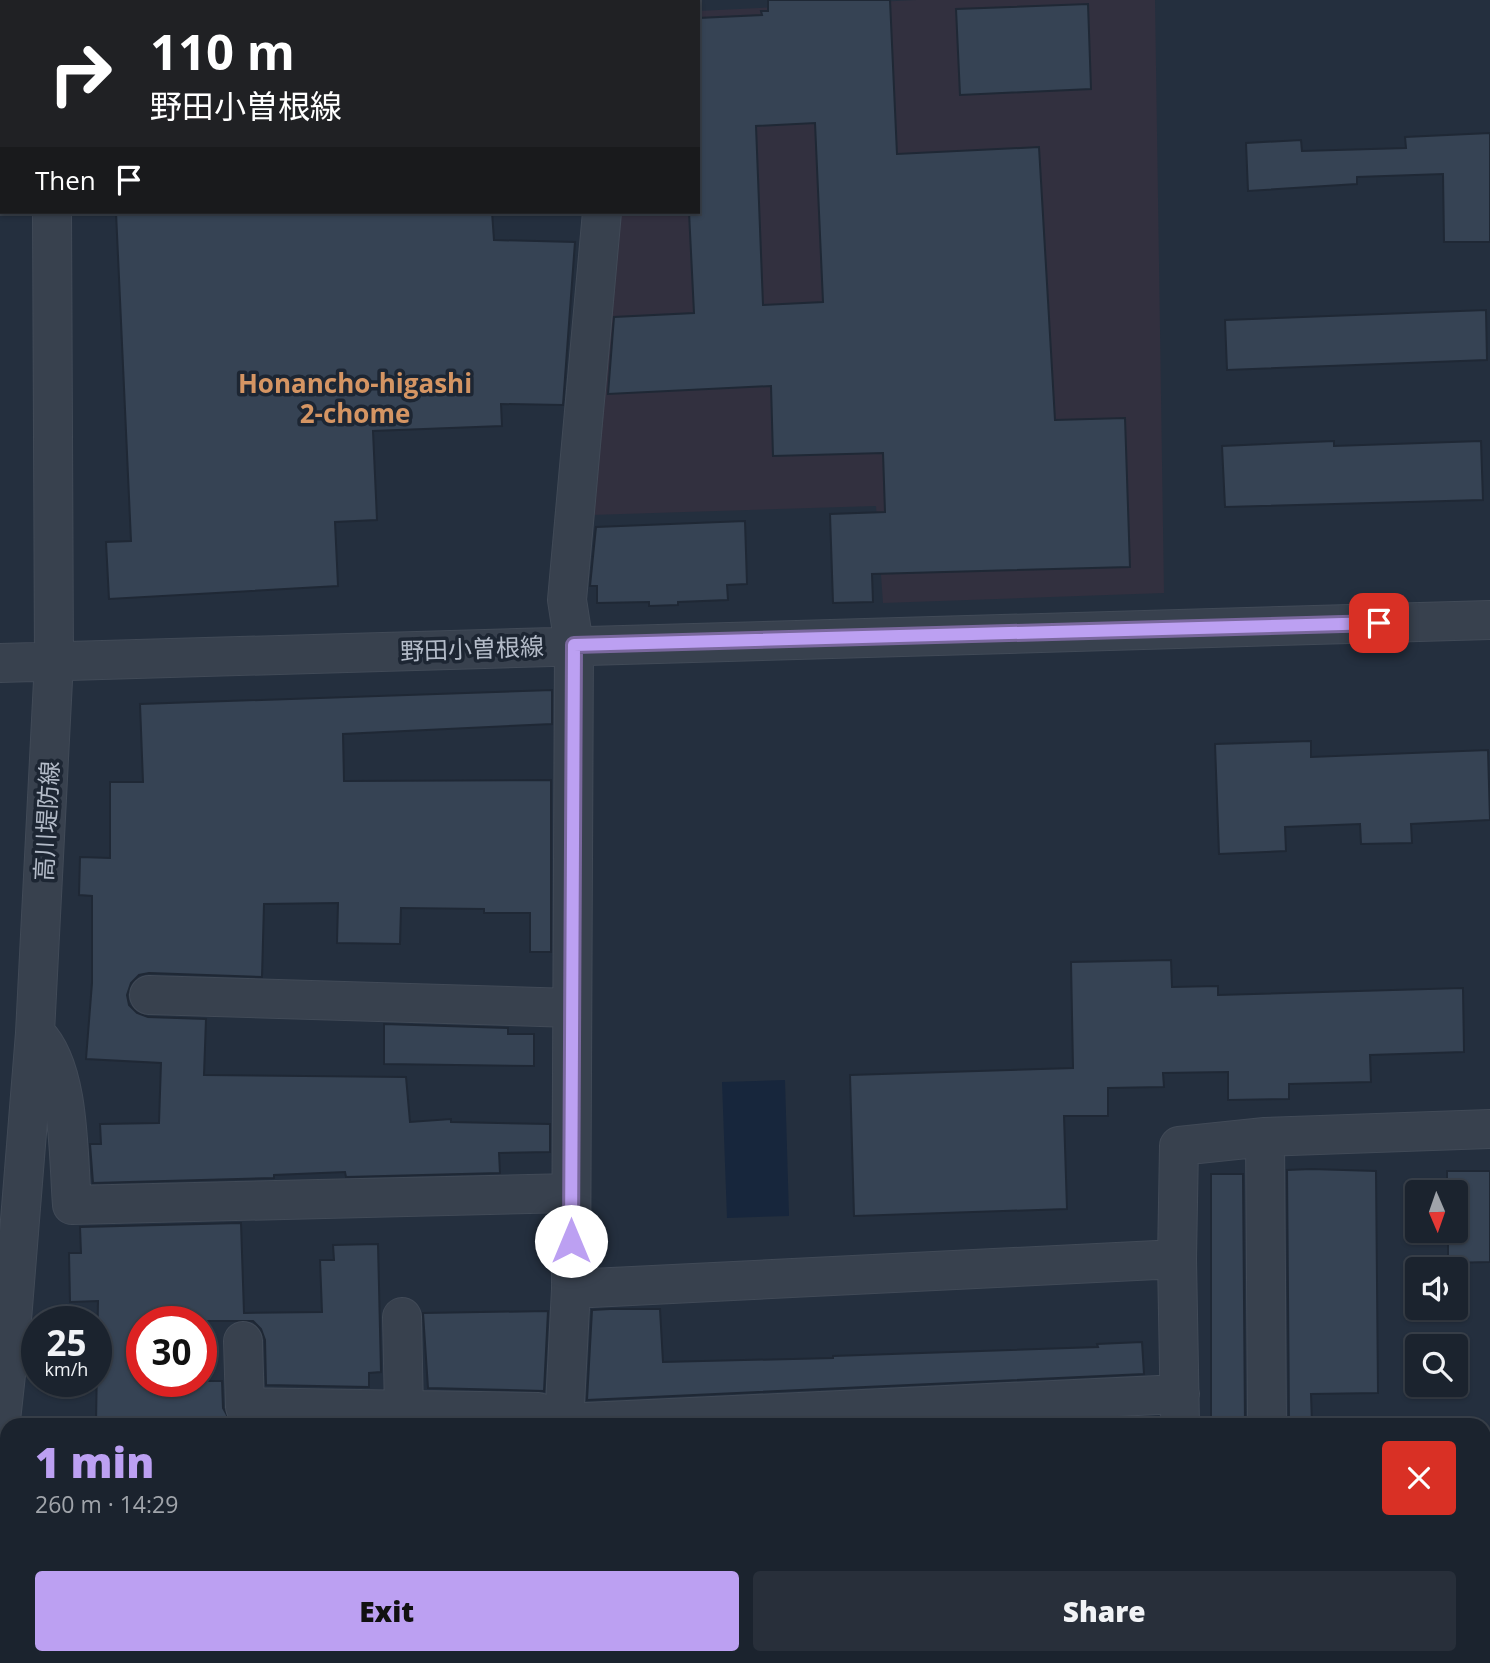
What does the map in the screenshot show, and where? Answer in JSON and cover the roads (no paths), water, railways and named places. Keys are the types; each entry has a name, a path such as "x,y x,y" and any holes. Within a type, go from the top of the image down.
{"street":[{"name":"高川堤防線","path":"1,1418 12,1320 35,1033 54,661 52,214"},
{"path":"564,1418 571,1289 574,645 567,600 602,214"},
{"name":"野田小曽根線","path":"0,663 1490,620"},
{"path":"149,995 572,1008"},
{"path":"35,1033 50,1048 62,1092 72,1205 571,1193"},
{"path":"839,1418 1180,1409 1177,1259 1179,1146 1265,1137 1490,1129"},
{"path":"1265,1137 1267,1418"},
{"path":"571,1289 1177,1259"},
{"path":"402,1317 404,1410"},
{"path":"243,1341 245,1407 538,1412 551,1418"}],"water":[{"path":"785,1080 789,1216 727,1218 722,1082"}],"waterway":[{"path":"0,147 0,176"}],"district":[{"name":"Honancho-higashi 2-chome","path":"355,398"}]}
